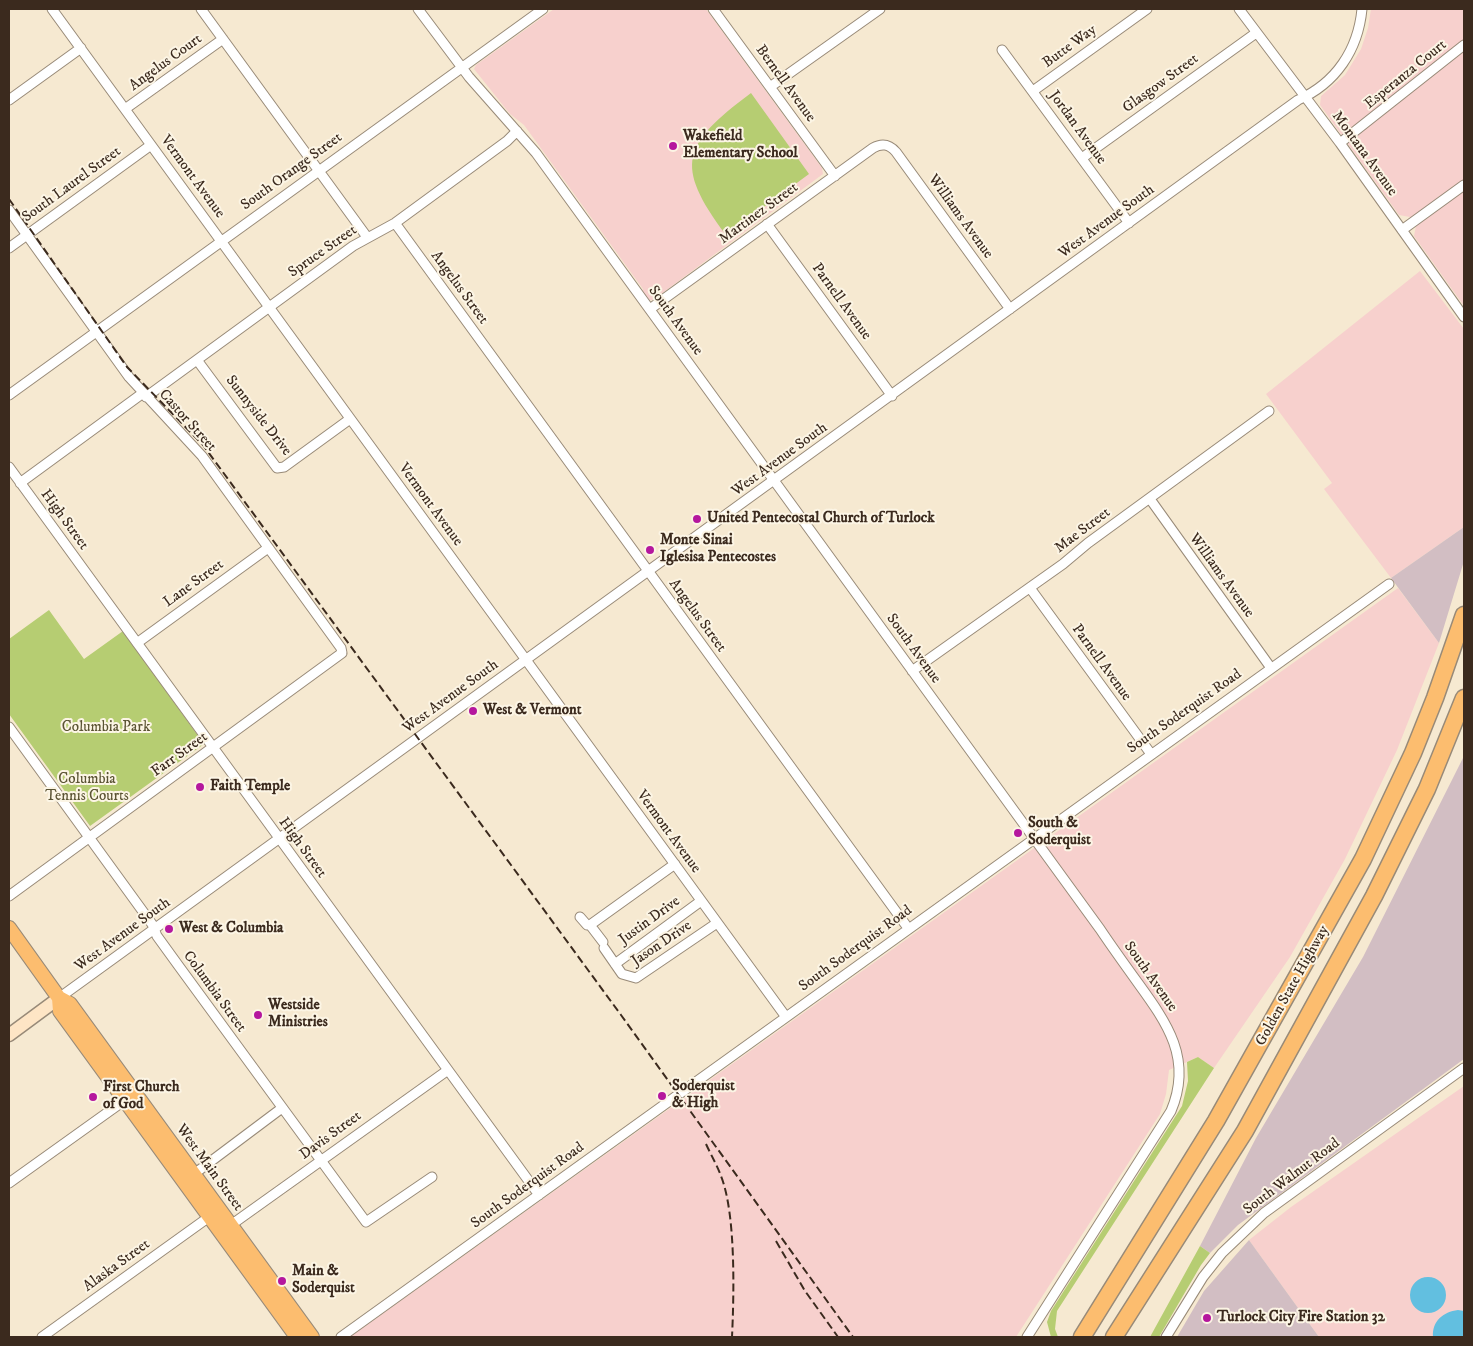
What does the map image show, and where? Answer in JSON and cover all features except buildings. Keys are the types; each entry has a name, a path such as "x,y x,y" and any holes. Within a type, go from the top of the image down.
{"highway":[{"name":"Golden State Highway","path":"1082,1337 1216,1121 1363,859 1417,744 1464,615"},
{"name":"Golden State Highway","path":"1114,1337 1245,1131 1374,896 1427,789 1464,698"}],"main road":[{"name":"West Main Street","path":"9,928 59,998 70,1004 189,1178 208,1216 297,1337"},
{"name":"West Main Street","path":"59,998 60,1011 125,1100 189,1178 231,1225 312,1337"}],"street":[{"name":"Vermont Avenue","path":"52,9 786,1017"},
{"path":"201,9 367,237"},
{"name":"South Avenue","path":"418,9 462,67 536,152 1165,1022 1175,1044 1179,1071 1175,1098 1164,1124 1029,1337"},
{"name":"South Orange Street","path":"9,395 543,9"},
{"name":"Bernell Avenue","path":"714,9 834,176"},
{"path":"770,87 880,9"},
{"name":"Butte Way","path":"1032,91 1147,9"},
{"name":"Montana Avenue","path":"1239,9 1340,144 1464,317"},
{"name":"West Avenue South","path":"59,998 892,396 1129,222 1324,84 1347,59 1360,29 1362,9"},
{"name":"Glasgow Street","path":"1082,158 1256,33"},
{"name":"Angelus Court","path":"125,109 223,39"},
{"name":"Esperanza Court","path":"1340,144 1464,45"},
{"path":"9,100 81,48"},
{"name":"Jordan Avenue","path":"1002,50 1129,222"},
{"name":"Spruce Street","path":"20,483 197,360 367,237 395,222 507,141 517,131"},
{"name":"South Laurel Street","path":"9,248 151,145"},
{"name":"Martinez Street","path":"650,309 873,148 885,145"},
{"name":"Williams Avenue","path":"885,145 896,152 1010,309"},
{"path":"1402,230 1464,185"},
{"name":"Castor Street","path":"9,210 96,331 145,395 199,452 341,648 342,653"},
{"name":"Angelus Street","path":"395,222 908,928"},
{"name":"Parnell Avenue","path":"767,224 892,396"},
{"name":"Sunnyside Drive","path":"197,360 277,468 284,467 350,419"},
{"name":"Mae Street","path":"912,671 1030,588 1269,412"},
{"name":"High Street","path":"9,467 539,1195"},
{"name":"Williams Avenue","path":"1150,499 1271,668"},
{"name":"Lane Street","path":"137,643 268,548"},
{"name":"South Soderquist Road","path":"341,1337 1389,584"},
{"name":"Parnell Avenue","path":"1030,588 1151,754"},
{"name":"Farr Street","path":"9,896 342,653"},
{"name":"Columbia Street","path":"9,728 178,965 366,1222 432,1177"},
{"path":"590,925 674,864"},
{"name":"Justin Drive","path":"615,964 701,901"},
{"name":"Jason Drive","path":"580,917 586,924 590,925 615,964 627,977 639,977 717,923"},
{"path":"9,1035 59,998"},
{"name":"South Walnut Road","path":"1166,1337 1203,1277 1222,1253 1250,1226 1291,1192 1464,1068"},
{"name":"Davis Street","path":"231,1225 448,1070"},
{"path":"9,1183 125,1100"},
{"path":"189,1178 282,1108"},
{"name":"Alaska Street","path":"42,1337 208,1216"}],"shaded area":[{"name":"Wakefield Elementary School","path":"554,9 706,9 822,168 823,174 653,300 649,300 643,293 643,289 524,125 510,114 474,69 476,65"},
{"path":"1371,9 1464,9 1464,306 1414,236 1416,226 1410,217 1399,215 1320,105 1321,96 1345,75 1361,49 1368,28"},
{"path":"1420,271 1464,329 1464,527 1391,578 1324,489 1332,483 1266,394"},
{"path":"1464,527 1464,561 1439,643 1391,578"},
{"path":"1398,588 1439,643 1397,750 1345,859 1290,957 1214,1068 1198,1057 1169,1070 1166,1094 1160,1114 1016,1337 350,1337"},
{"path":"1464,756 1464,1059 1238,1225 1210,1253 1200,1246 1256,1138 1363,957"},
{"path":"1464,1086 1464,1337 1319,1337 1249,1240 1291,1207"},
{"path":"1249,1240 1319,1337 1177,1337 1204,1291"}],"green space":[{"path":"751,93 809,174 726,235 709,211 698,190 693,172 693,156 699,142 711,127"},
{"name":"Columbia Park","path":"49,610 84,659 123,631 204,744 90,826 9,714 9,639"},
{"path":"1198,1057 1214,1068 1057,1311 1055,1329 1058,1337 1051,1337 1047,1322 1051,1311 1182,1106 1188,1081 1187,1062"},
{"path":"1200,1246 1210,1253 1159,1337 1150,1337"}],"water":[{"path":"1428,1277 1435,1278 1441,1282 1445,1288 1445,1302 1441,1308 1435,1312 1428,1313 1421,1312 1415,1308 1411,1302 1410,1295 1411,1288 1415,1282 1421,1278"},
{"path":"1458,1310 1464,1311 1464,1337 1433,1337 1434,1326 1440,1318 1443,1315"}],"railway":[{"path":"9,199 127,367 203,445 621,1015 853,1337"},
{"path":"706,1144 716,1164 726,1192 732,1233 732,1337"},
{"path":"776,1241 805,1291 838,1337"}],"place":[{"name":"Wakefield Elementary School","path":"673,146"},
{"name":"United Pentecostal Church of Turlock","path":"697,519"},
{"name":"Monte Sinai Iglesisa Pentecostes","path":"650,550"},
{"name":"West & Vermont","path":"473,711"},
{"name":"Faith Temple","path":"200,787"},
{"name":"South & Soderquist","path":"1018,833"},
{"name":"West & Columbia","path":"169,929"},
{"name":"Westside Ministries","path":"258,1015"},
{"name":"Soderquist & High","path":"662,1096"},
{"name":"First Church of God","path":"93,1097"},
{"name":"Main & Soderquist","path":"282,1281"},
{"name":"Turlock City Fire Station 32","path":"1207,1318"}],"park label":[{"name":"Columbia Tennis Courts","path":"87,788"}]}
